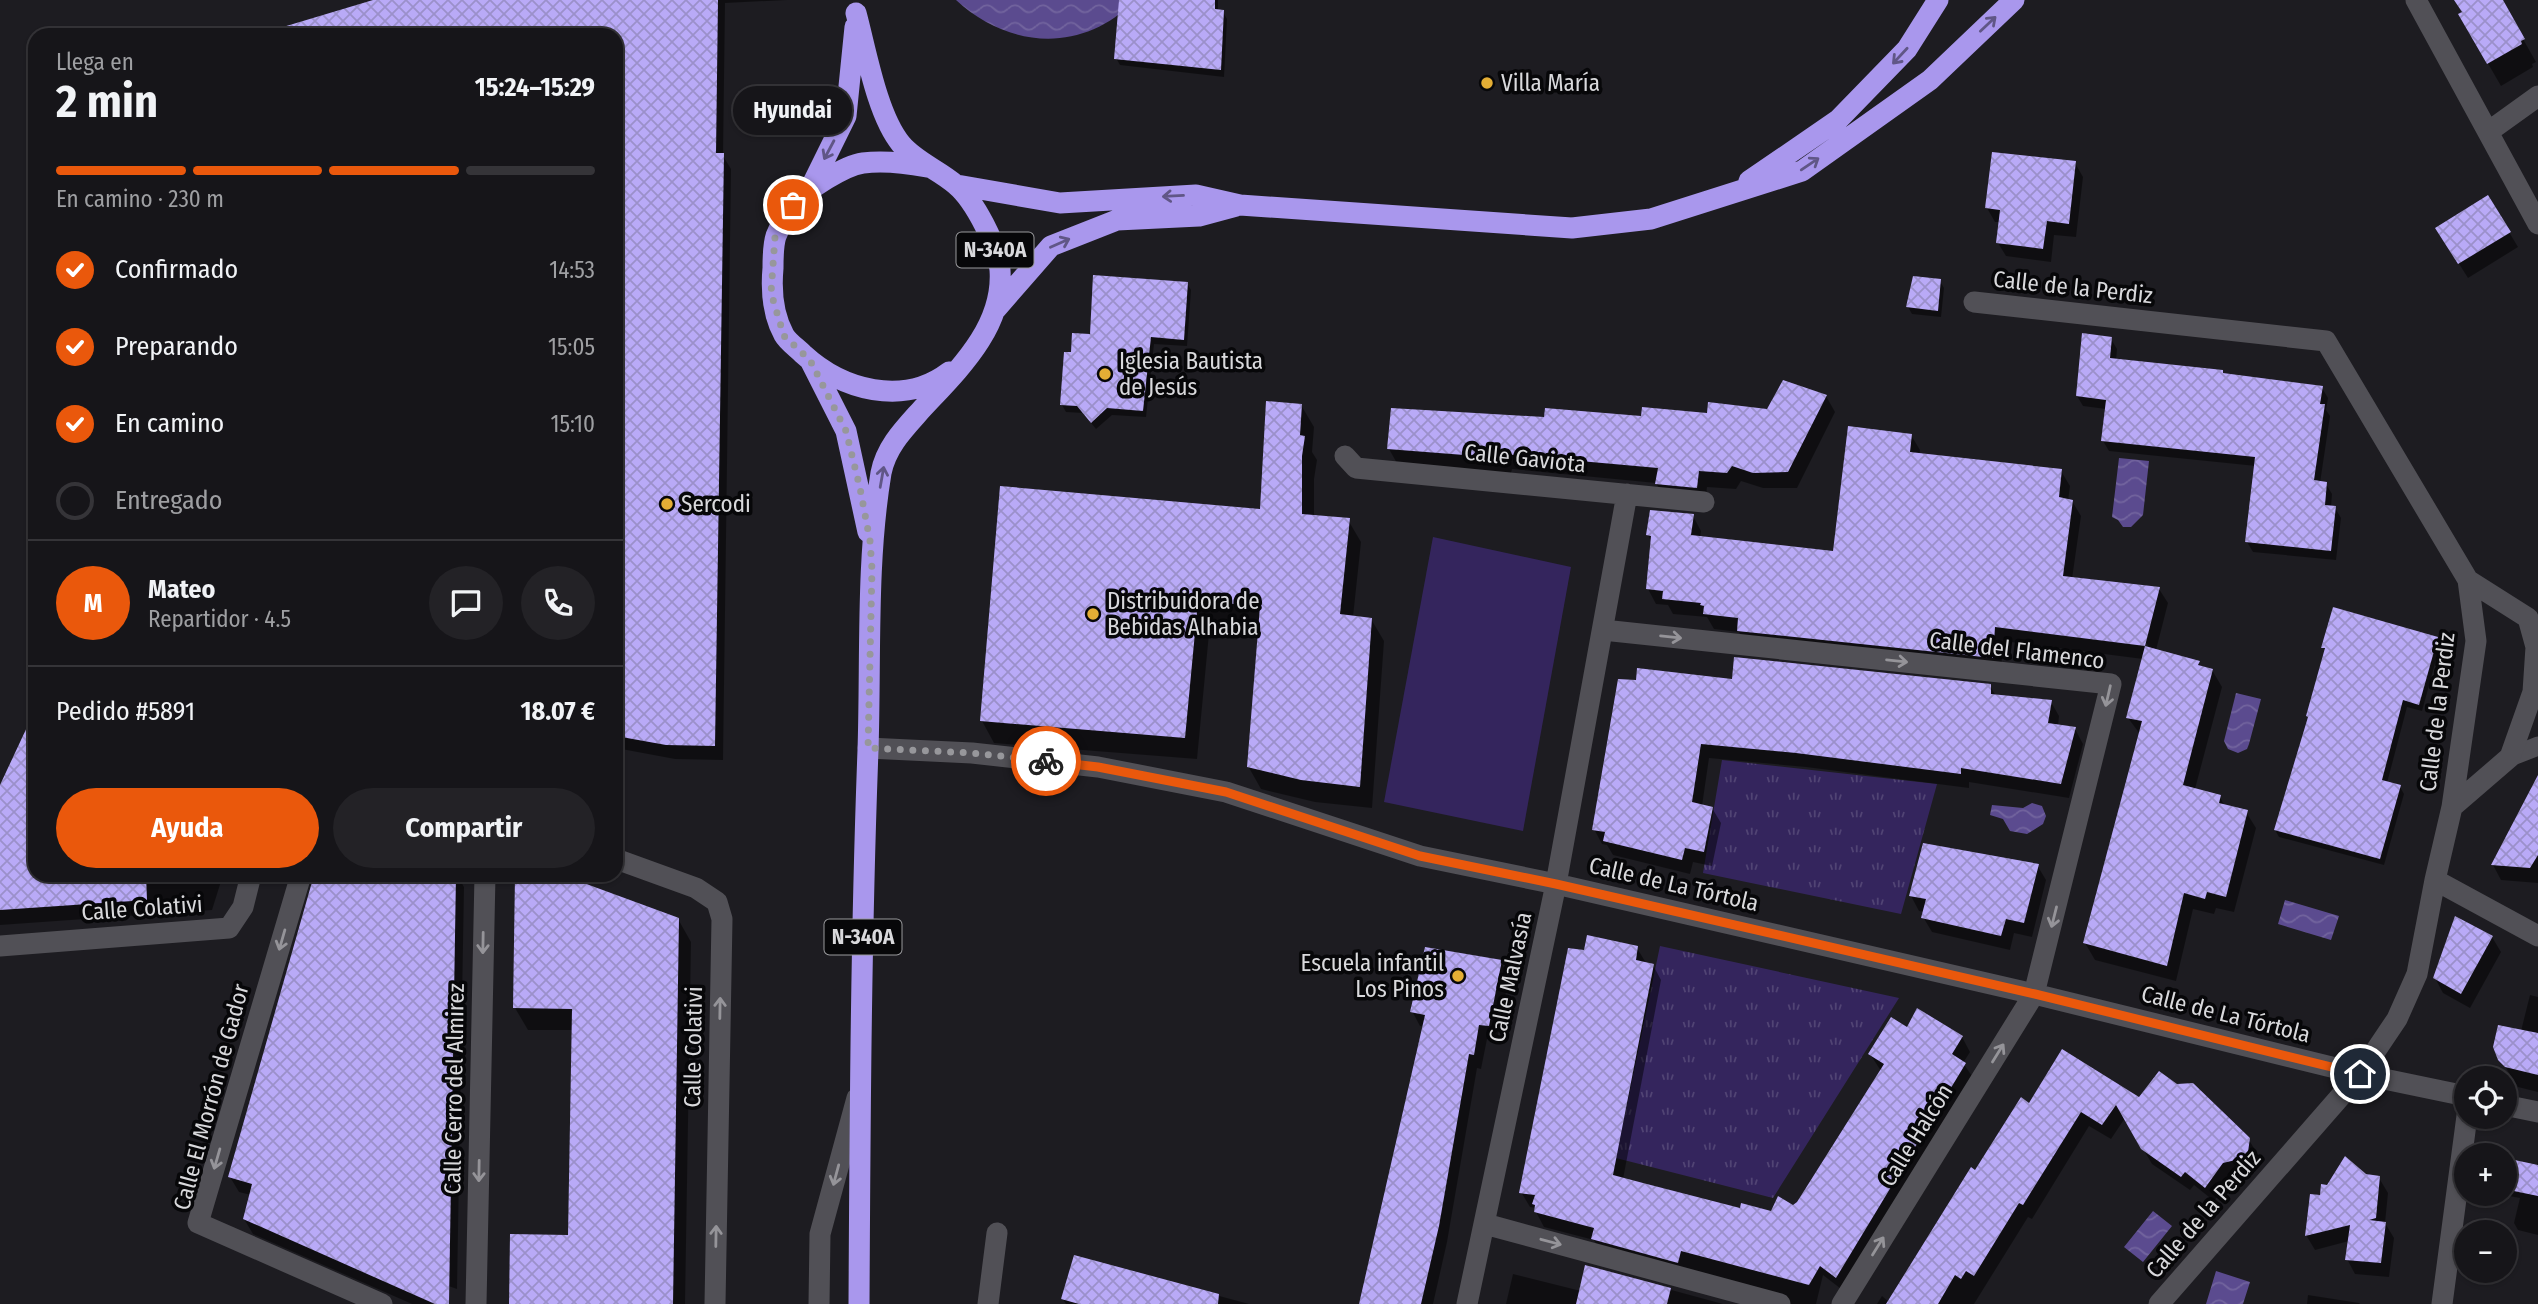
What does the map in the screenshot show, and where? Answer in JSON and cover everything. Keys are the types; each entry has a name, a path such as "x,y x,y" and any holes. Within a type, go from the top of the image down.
{"highway":[{"path":"1724,197 1838,120 1907,49 1938,0"},
{"path":"957,185 1060,203 1196,195 1240,205 1573,228 1651,219 1802,170 1930,80 2014,0"},
{"name":"N-340A","path":"856,7 882,107 900,143 927,167 957,185 983,222 993,242 1000,270 996,309 972,353 896,436 882,469 872,569 860,1086 859,1304"},
{"name":"N-340A","path":"810,191 846,116 856,7"},
{"name":"N-340A","path":"927,167 901,162 861,163 835,174 810,191 793,205 775,237 771,293 784,336 810,360 842,382 868,390 901,391 938,380 972,353"},
{"path":"996,309 1051,246 1117,220 1199,216 1240,205"},
{"name":"N-340A","path":"810,360 846,431 870,541 872,569"}],"street":[{"path":"2416,0 2538,223"},
{"path":"2488,132 2538,96"},
{"name":"Calle de la Perdiz","path":"1974,302 2326,341 2468,580 2476,641 2452,807 2417,974 2397,1019 2360,1074 2159,1304"},
{"name":"Calle Gaviota","path":"1345,456 1356,468 1704,502"},
{"name":"Calle Malvasía","path":"1467,1304 1556,884 1627,494"},
{"path":"2452,807 2511,757 2533,692 2537,646 2528,618 2468,580"},
{"name":"Calle del Flamenco","path":"1603,630 2111,684 2035,994"},
{"name":"Calle de La Tórtola","path":"868,748 972,753 1111,769 1226,792 1420,856 1556,884 2035,994 2360,1074 2454,1094"},
{"name":"Calle Colativi","path":"623,862 696,888 717,902 722,919 715,1304"},
{"path":"2435,880 2538,936"},
{"name":"Calle Colativi","path":"0,946 229,928 243,907 249,882"},
{"name":"Calle El Morrón de Gador","path":"299,882 198,1223 382,1304"},
{"name":"Calle Cerro del Almirez","path":"476,1304 485,882"},
{"name":"Calle Halcón","path":"1842,1304 2035,994"},
{"path":"819,1304 820,1234 860,1086"},
{"path":"2517,1108 2538,1112"},
{"path":"2442,1304 2465,1129"},
{"path":"1485,1224 1780,1304"},
{"path":"988,1304 997,1233"}],"lane":[{"path":"2511,757 2538,746"}],"green space":[{"path":"1433,537 1571,567 1523,831 1384,802"},
{"path":"1722,760 1937,784 1901,914 1703,873"},
{"path":"1660,946 1899,998 1773,1198 1616,1158"}],"water":[{"path":"956,0 1135,0 1115,18 1093,30 1069,37 1046,39 1022,36 999,28"},
{"path":"2119,458 2149,461 2143,515 2131,527 2123,527 2112,517"},
{"path":"2236,693 2261,699 2247,749 2238,753 2228,749 2224,741"},
{"path":"2032,803 2042,806 2046,816 2043,824 2027,834 2010,831 2003,819 1990,815 1992,805 2023,808"},
{"path":"2285,900 2339,916 2331,940 2278,924"},
{"path":"2153,1211 2172,1226 2143,1262 2124,1247"},
{"path":"2216,1271 2250,1282 2243,1304 2206,1304"}],"building":[{"name":"Sercodi","path":"373,0 718,0 716,153 724,153 715,746 666,745 623,737 623,28 283,27"},
{"path":"1119,0 1215,0 1215,9 1224,10 1221,70 1114,59"},
{"path":"2454,0 2503,0 2525,39 2521,41 2522,44 2487,64 2458,14 2462,12"},
{"path":"1992,152 2076,161 2069,224 2047,221 2043,249 1996,243 2000,210 1985,208"},
{"path":"2488,195 2511,232 2458,264 2435,228"},
{"path":"1093,275 1188,282 1184,340 1151,337 1143,411 1107,408 1091,423 1077,406 1060,405 1064,352 1071,352 1072,333 1090,334"},
{"path":"1913,276 1941,279 1938,311 1906,307"},
{"path":"2082,333 2112,337 2110,358 2223,370 2223,373 2323,386 2320,404 2325,404 2314,480 2327,482 2325,505 2336,506 2331,551 2245,542 2255,457 2101,441 2106,400 2076,396"},
{"path":"1783,380 1827,395 1788,472 1753,473 1732,466 1727,473 1699,471 1697,488 1655,484 1658,468 1503,454 1503,458 1387,449 1391,408 1544,417 1545,408 1641,416 1642,407 1707,413 1708,402 1767,409"},
{"path":"1266,401 1302,404 1300,435 1305,436 1302,456 1302,514 1350,518 1340,614 1372,618 1360,787 1301,780 1247,767 1260,606 1198,601 1185,738 980,721 1000,486 1260,509"},
{"path":"1848,426 1912,434 1910,452 2062,469 2059,497 2073,500 2063,576 2160,587 2145,646 1995,627 1993,658 1737,631 1738,618 1703,614 1704,606 1700,605 1701,603 1662,599 1663,591 1646,589 1651,536 1646,535 1650,510 1694,514 1691,535 1833,551"},
{"path":"2333,607 2438,637 2419,705 2403,700 2382,780 2401,785 2380,859 2274,830 2308,717 2306,716 2325,648 2321,648"},
{"path":"2145,646 2200,661 2198,665 2213,669 2183,785 2221,795 2219,803 2248,810 2226,897 2207,892 2205,899 2184,893 2167,966 2083,943 2142,721 2126,718"},
{"path":"1734,657 1991,684 1991,694 2052,700 2048,723 2076,727 2061,784 1961,768 1961,774 1701,744 1692,802 1713,807 1704,852 1685,848 1682,860 1603,841 1605,832 1592,830 1618,679 1636,680 1637,668 1732,679"},
{"path":"28,725 28,882 146,882 147,900 0,910 0,785"},
{"path":"2538,775 2538,855 2530,868 2491,865"},
{"path":"1923,843 2039,864 2024,923 2006,919 2001,936 1921,918 1926,899 1909,896"},
{"path":"312,882 456,882 449,1304 435,1304 243,1219 252,1184 228,1177"},
{"path":"515,882 581,882 679,918 673,1304 509,1304 510,1234 568,1235 572,1009 513,1008"},
{"path":"2455,916 2493,936 2461,994 2433,978"},
{"path":"1587,935 1638,946 1636,960 1654,964 1613,1175 1740,1208 1741,1203 1771,1211 1778,1196 1793,1205 1884,1064 1868,1054 1891,1017 1907,1027 1917,1008 1963,1036 1952,1054 1966,1063 1836,1278 1820,1266 1809,1285 1681,1251 1678,1263 1591,1239 1594,1228 1534,1212 1535,1205 1532,1204 1535,1195 1519,1193 1568,948 1584,950"},
{"path":"1425,947 1502,960 1489,1026 1479,1025 1474,1055 1469,1054 1439,1226 1421,1304 1359,1304 1425,1015 1410,1012"},
{"path":"2498,1025 2538,1033 2538,1075 2517,1070 2517,1066 2504,1066 2498,1060 2493,1047"},
{"path":"2062,1049 2139,1097 2159,1071 2177,1084 2193,1083 2250,1138 2248,1152 2244,1158 2223,1163 2205,1188 2185,1172 2181,1177 2141,1149 2116,1105 2102,1125 2081,1112 2023,1205 2019,1203 1974,1276 1966,1271 1961,1279 1955,1275 1938,1304 1886,1304 1971,1167 1975,1170 2021,1097 2029,1103"},
{"path":"2345,1156 2366,1174 2380,1176 2376,1218 2369,1220 2386,1222 2381,1263 2345,1260 2350,1225 2305,1236 2310,1194 2320,1195 2321,1184 2327,1185"},
{"path":"2517,1160 2538,1165 2538,1196 2517,1192"},
{"path":"1074,1255 1219,1294 1218,1304 1079,1304 1061,1299"},
{"path":"1585,1265 1671,1288 1667,1304 1576,1304"}],"way so far":[{"path":"793,205 775,237 771,293 784,336 810,360 846,431 860,488 870,541 872,569 868,748 972,753 1046,761"}],"place":[{"name":"Villa María","path":"1487,83"},
{"name":"Hyundai","path":"793,205"},
{"name":"Iglesia Bautista de Jesús","path":"1105,374"},
{"name":"Sercodi","path":"667,504"},
{"name":"Distribuidora de Bebidas Alhabia","path":"1093,614"},
{"name":"Escuela infantil Los Pinos","path":"1458,976"}],"route":[{"path":"1046,761 1098,767 1226,792 1420,856 1556,884 2035,994 2360,1074"}]}
